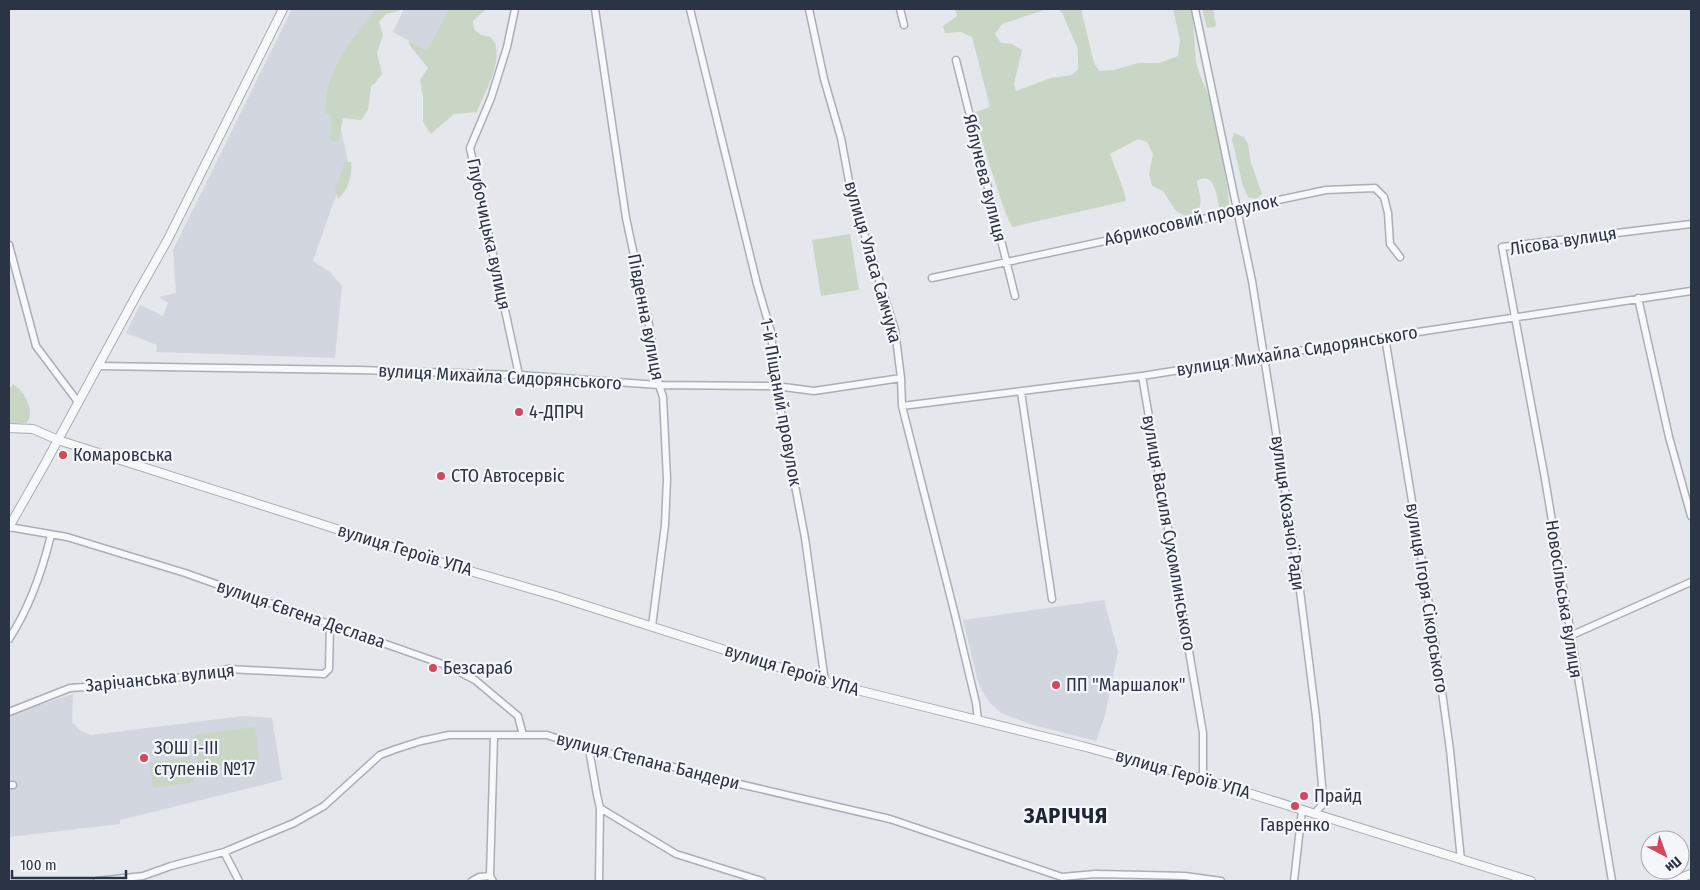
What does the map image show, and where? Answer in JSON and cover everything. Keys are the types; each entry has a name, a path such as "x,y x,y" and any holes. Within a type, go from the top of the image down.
{"street":[{"path":"9,527 136,294 168,240 283,9"},
{"name":"Глубочицька вулиця","path":"515,9 507,47 491,98 470,148 519,375"},
{"name":"Південна вулиця","path":"595,9 626,218 663,397 666,525 652,626"},
{"name":"1-й Піщаний провулок","path":"690,9 757,284 771,332 776,386 805,538 825,682"},
{"name":"вулиця Уласа Самчука","path":"809,9 824,79 841,138 851,192 895,330 901,378 902,406 954,611 976,702 978,720"},
{"path":"900,9 904,25"},
{"name":"вулиця Козачої Ради","path":"1195,9 1252,281 1296,559 1316,717 1323,797 1322,805 1314,814"},
{"name":"Яблунева вулиця","path":"956,60 1015,296"},
{"name":"Абрикосовий провулок","path":"932,278 1170,227 1237,211 1246,207 1326,190 1375,188 1384,197 1388,213 1390,244 1400,257"},
{"name":"Лісова вулиця","path":"1515,318 1502,247 1691,224"},
{"path":"9,245 36,346 78,402"},
{"name":"вулиця Михайла Сидорянського","path":"902,406 1142,376 1691,291"},
{"path":"1638,298 1670,438 1691,516"},
{"name":"Новосільська вулиця","path":"1515,318 1612,881"},
{"name":"вулиця Ігоря Сікорського","path":"1385,337 1435,641 1450,750 1461,860"},
{"name":"вулиця Михайла Сидорянського","path":"98,366 358,370 519,375 659,385 776,386 814,391 901,378"},
{"name":"вулиця Василя Сухомлинського","path":"1142,376 1203,733 1203,779"},
{"path":"1021,392 1052,600"},
{"path":"9,428 33,429 58,440"},
{"name":"вулиця Героїв УПА","path":"58,440 363,538 556,596 825,682 1082,746 1203,779 1531,881"},
{"name":"вулиця Євгена Деслава","path":"9,527 67,537 185,573 439,663 475,680 518,716 523,735"},
{"path":"9,639 22,619 39,578 51,535"},
{"path":"1570,636 1691,582"},
{"name":"Зарічанська вулиця","path":"9,712 70,688 156,680 229,669 324,674 329,669 330,624"},
{"name":"вулиця Степана Бандери","path":"98,881 143,879 171,866 224,852 294,823 324,806 380,755 421,741 449,735 523,735 548,736 589,749 683,768 736,783 890,819 1062,877 1095,874 1185,876 1221,881"},
{"path":"472,881 479,877 492,878 494,736"},
{"path":"589,749 596,796 600,808 599,881"},
{"path":"600,808 676,854 762,881"},
{"path":"1294,881 1302,810"},
{"path":"224,852 239,881"},
{"path":"1672,881 1691,874"},
{"path":"1062,877 1068,881"}],"shaded area":[{"path":"292,9 383,9 333,95 348,161 313,261 330,272 342,286 335,358 156,352 157,345 126,333 140,305 163,316 168,303 159,297 176,293 173,250"},
{"path":"404,9 449,9 427,51 393,32"},
{"name":"ПП \"Маршалок\"","path":"1104,600 1118,652 1105,715 1096,741 1033,725 1001,713 990,703 982,691 977,678 963,620"},
{"name":"ЗОШ І-ІІІ ступенів №17","path":"73,694 72,722 81,731 91,735 243,716 272,718 282,780 120,820 120,824 9,837 9,715"}],"green space":[{"path":"376,9 401,9 386,14 379,22 383,35 377,53 382,74 371,86 368,110 361,120 343,118 339,141 330,141 331,116 325,112 326,95 330,80 340,58"},
{"path":"449,9 486,9 473,21 474,29 481,35 490,37 494,42 497,55 496,63 477,112 454,114 431,134 423,122 423,97 420,80 428,68 408,41 427,50"},
{"path":"955,9 1043,9 1002,24 995,34 1001,43 1012,44 1022,50 1014,84 1016,91 1051,78 1072,75 1078,69 1078,49 1062,13 1058,9 1081,9 1094,63 1099,71 1114,70 1138,63 1159,63 1178,56 1180,40 1173,9 1192,9 1196,62 1214,114 1227,186 1229,204 1226,211 1220,210 1214,187 1208,179 1203,178 1197,181 1201,202 1198,211 1187,217 1176,211 1163,191 1152,186 1149,174 1153,154 1147,142 1138,139 1110,154 1126,201 1012,227 1005,212 973,113 990,107 972,37 961,32 945,33 943,26 957,16"},
{"path":"1202,9 1213,9 1215,27 1207,28"},
{"path":"1234,133 1244,137 1248,144 1251,163 1262,194 1256,199 1248,197 1243,186 1232,140"},
{"path":"345,162 351,162 350,177 345,192 338,199 335,189"},
{"path":"850,234 859,290 821,296 812,240"},
{"path":"12,384 21,391 28,402 30,413 26,423 9,423 9,387 12,387"},
{"path":"255,727 259,760 198,768 194,735"},
{"path":"190,757 194,782 153,788 150,763"}],"place":[{"name":"4-ДПРЧ","path":"519,412"},
{"name":"Комаровська","path":"63,455"},
{"name":"СТО Автосервіс","path":"441,476"},
{"name":"Безсараб","path":"433,668"},
{"name":"ПП \"Маршалок\"","path":"1056,685"},
{"name":"ЗОШ І-ІІІ ступенів №17","path":"144,758"},
{"name":"Прайд","path":"1304,796"},
{"name":"Гавренко","path":"1295,806"}],"district":[{"name":"ЗАРІЧЧЯ","path":"1066,815"}]}
